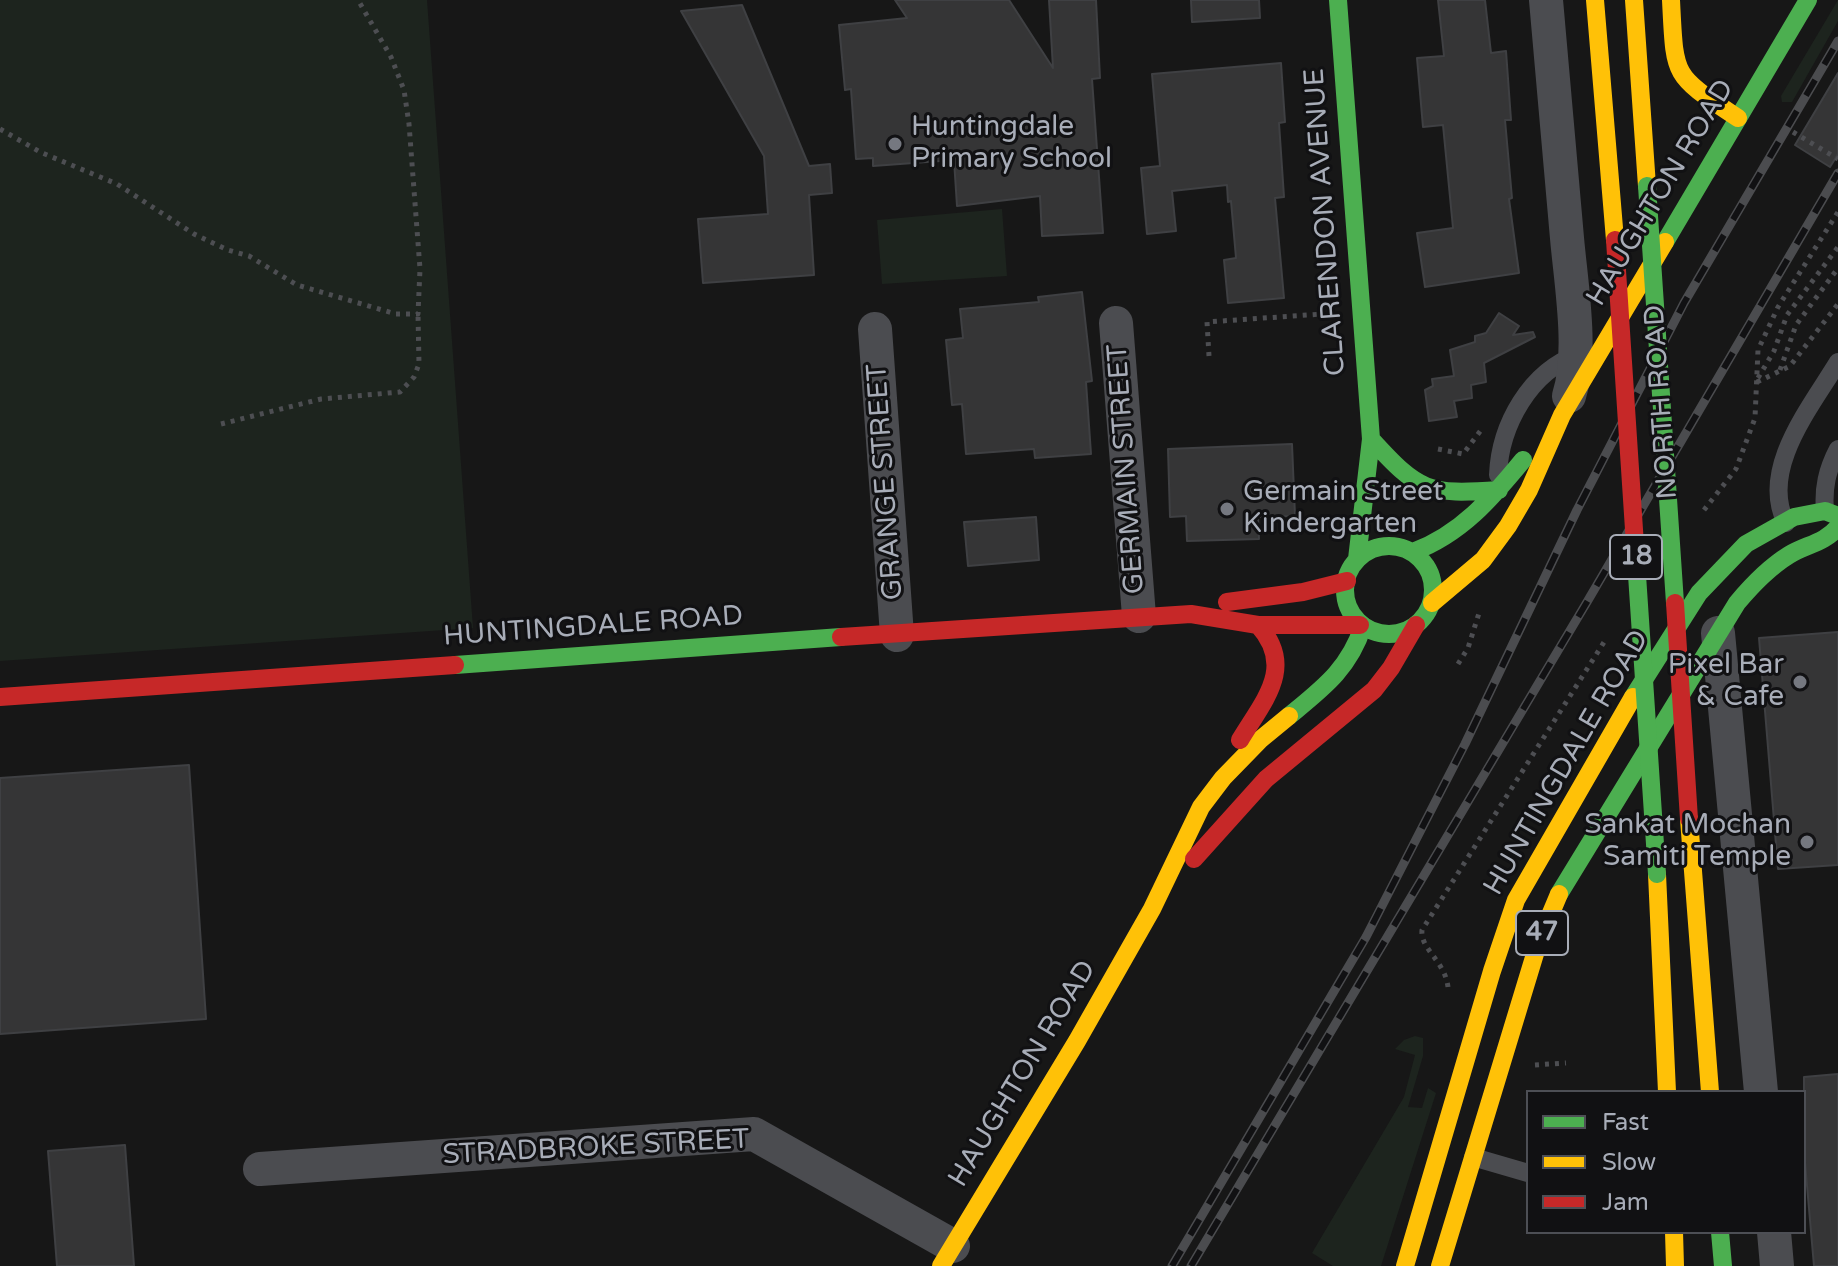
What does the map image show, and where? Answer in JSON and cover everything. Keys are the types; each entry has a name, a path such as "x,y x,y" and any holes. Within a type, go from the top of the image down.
{"main road":[{"name":"CLARENDON AVENUE","path":"1338,0 1371,439 1357,559"},
{"name":"NORTH ROAD","path":"1595,0 1615,240 1657,874 1667,1090"},
{"name":"NORTH ROAD","path":"1634,0 1710,1090"},
{"path":"1671,0 1675,57 1681,74 1738,118"},
{"name":"HAUGHTON ROAD","path":"1589,351 1738,118 1808,0"},
{"path":"1409,546 1430,571 1434,585 1432,603 1426,615 1402,632 1387,633 1361,625 1351,612 1347,597 1347,581 1357,559 1373,548 1409,546 1444,539 1499,490 1562,415"},
{"path":"1432,603 1483,560 1508,526 1529,490 1562,415"},
{"name":"CLARENDON AVENUE","path":"1371,439 1385,480"},
{"path":"1371,439 1402,474 1425,490 1452,494 1499,490"},
{"name":"HUNTINGDALE ROAD","path":"1405,1266 1516,900 1617,721 1699,593 1746,544 1784,521 1808,513 1832,514"},
{"name":"HUNTINGDALE ROAD","path":"1440,1266 1538,944 1553,905 1573,867 1718,633 1751,586 1765,572 1800,549 1835,531"},
{"name":"HUNTINGDALE ROAD","path":"1191,614 1228,602 1303,592 1347,581"},
{"name":"HUNTINGDALE ROAD","path":"0,697 1139,616 1191,614 1258,625 1361,625"},
{"path":"1209,795 1274,681 1277,667 1275,648 1268,634 1258,625"},
{"name":"HAUGHTON ROAD","path":"947,1256 1077,1041 1152,909 1192,822 1209,795 1261,739 1337,676 1357,644 1361,625"},
{"name":"HAUGHTON ROAD","path":"1152,909 1266,779 1374,690 1416,625"},
{"path":"1674,1234 1675,1266"},
{"path":"1720,1234 1723,1266"}],"street":[{"path":"1546,0 1572,288 1589,351 1573,381 1562,415"},
{"name":"GERMAIN STREET","path":"1116,323 1139,616"},
{"name":"GRANGE STREET","path":"875,329 897,635"},
{"path":"1718,633 1761,1090"},
{"name":"STRADBROKE STREET","path":"260,1169 754,1134 947,1256"},
{"path":"1774,1234 1777,1266"}],"lane":[{"path":"1499,490 1500,455 1514,415 1541,376 1589,351"},
{"path":"1800,549 1780,511 1779,487 1784,460 1792,439 1838,362"},
{"path":"1835,531 1832,514 1824,498 1828,468 1838,449"},
{"path":"1440,1146 1526,1172"}],"path":[{"path":"221,424 321,399 400,392 414,377 419,364 420,269 404,90 391,57 358,0"},
{"path":"0,129 40,152 117,184 194,234 249,256 297,285 396,314 418,314"},
{"path":"1793,132 1838,159"},
{"path":"1736,469 1755,418 1758,350 1778,307 1838,212"},
{"path":"1755,383 1774,351 1787,315 1838,247"},
{"path":"1780,370 1796,325 1838,268"},
{"path":"1755,383 1790,366 1838,304"},
{"path":"1209,356 1207,322 1322,314"}],"shaded area":[{"path":"0,0 427,0 473,628 0,661"},
{"path":"1838,0 1838,21 1792,102 1782,102 1781,96"},
{"path":"1002,209 1007,276 882,284 877,220"},
{"path":"1415,1036 1423,1038 1423,1056 1408,1107 1422,1108 1428,1088 1436,1093 1381,1266 1333,1266 1312,1253 1404,1097 1415,1055 1395,1049 1404,1040"}],"building":[{"path":"895,0 1009,0 1053,68 1049,0 1096,0 1100,78 1092,79 1103,233 1042,236 1040,196 957,206 954,160 873,166 873,158 856,159 851,89 845,90 839,25 907,18"},
{"path":"1191,0 1259,0 1260,18 1192,22"},
{"path":"1438,0 1485,0 1491,53 1506,51 1511,120 1505,120 1512,198 1509,199 1519,273 1425,287 1417,233 1453,228 1443,125 1423,127 1417,58 1444,56"},
{"path":"742,5 809,166 830,164 832,193 809,195 814,275 703,283 698,219 768,214 764,156 681,11"},
{"path":"1281,63 1285,122 1279,123 1284,197 1275,198 1284,298 1228,303 1224,260 1236,258 1227,185 1172,191 1176,231 1147,234 1141,168 1160,166 1152,74"},
{"path":"1838,73 1838,154 1830,167 1795,145"},
{"path":"1082,292 1092,381 1086,382 1091,454 1035,458 1034,449 966,454 962,404 952,405 946,340 963,338 960,309 1039,302 1038,297"},
{"path":"1499,313 1519,326 1513,335 1533,332 1535,337 1484,363 1486,382 1471,385 1472,398 1454,401 1457,417 1429,421 1425,390 1433,386 1432,379 1454,376 1450,350 1475,342 1475,336 1486,333"},
{"path":"1292,444 1295,516 1258,517 1259,539 1187,541 1186,516 1170,517 1168,449"},
{"path":"1036,517 1039,560 968,566 964,522"},
{"path":"1838,632 1838,865 1778,869 1759,638"},
{"path":"189,765 206,1019 0,1034 0,778"},
{"path":"1838,1074 1838,1266 1814,1266 1806,1174 1804,1077"},
{"path":"125,1145 134,1266 57,1266 48,1151"}],"railway":[{"path":"1172,1266 1366,937 1465,744 1577,510 1684,303 1838,41"},
{"path":"1191,1266 1587,602 1838,173"}],"traffic: fast":[{"path":"1338,0 1371,439 1357,559"},
{"path":"1665,242 1808,0"},
{"path":"1647,186 1675,603"},
{"path":"1371,439 1401,470 1426,486 1456,492 1499,490"},
{"path":"1413,552 1446,536 1474,514 1523,460"},
{"path":"1633,697 1699,593 1746,544 1794,517 1825,511 1838,516"},
{"path":"1559,894 1737,603 1774,565 1827,537 1838,527"},
{"path":"1389,546 1406,550 1420,559 1429,573 1433,590 1429,607 1420,621 1406,630 1389,634 1372,630 1358,621 1349,607 1345,590 1349,573 1358,559 1372,550 1389,546"},
{"path":"1636,560 1657,874"},
{"path":"1289,716 1324,687 1342,666 1363,626"},
{"path":"455,665 841,637"},
{"path":"1720,1234 1723,1266"}],"traffic: slow":[{"path":"1595,0 1615,240"},
{"path":"1634,0 1647,186"},
{"path":"1671,0 1674,46 1681,72 1700,92 1738,118"},
{"path":"1432,603 1483,560 1508,526 1529,490 1562,415 1665,242"},
{"path":"1405,1266 1516,900 1633,697"},
{"path":"941,1266 1077,1041 1152,909 1201,807 1223,778 1261,739 1289,716"},
{"path":"1689,819 1710,1090"},
{"path":"1657,874 1667,1090"},
{"path":"1440,1266 1538,944 1559,894"},
{"path":"1674,1234 1675,1266"}],"traffic: jam":[{"path":"1615,240 1636,560"},
{"path":"1227,602 1303,592 1347,581"},
{"path":"1675,603 1689,819"},
{"path":"841,637 1191,614 1258,625 1360,625"},
{"path":"1240,740 1266,697 1275,669 1275,655 1258,625"},
{"path":"1194,859 1266,779 1374,690 1416,625"},
{"path":"0,697 455,665"}],"place":[{"name":"Huntingdale Primary School","path":"895,144"},
{"name":"Germain Street Kindergarten","path":"1227,509"},
{"name":"Pixel Bar & Cafe","path":"1800,682"},
{"name":"Sankat Mochan Samiti Temple","path":"1807,842"}]}
